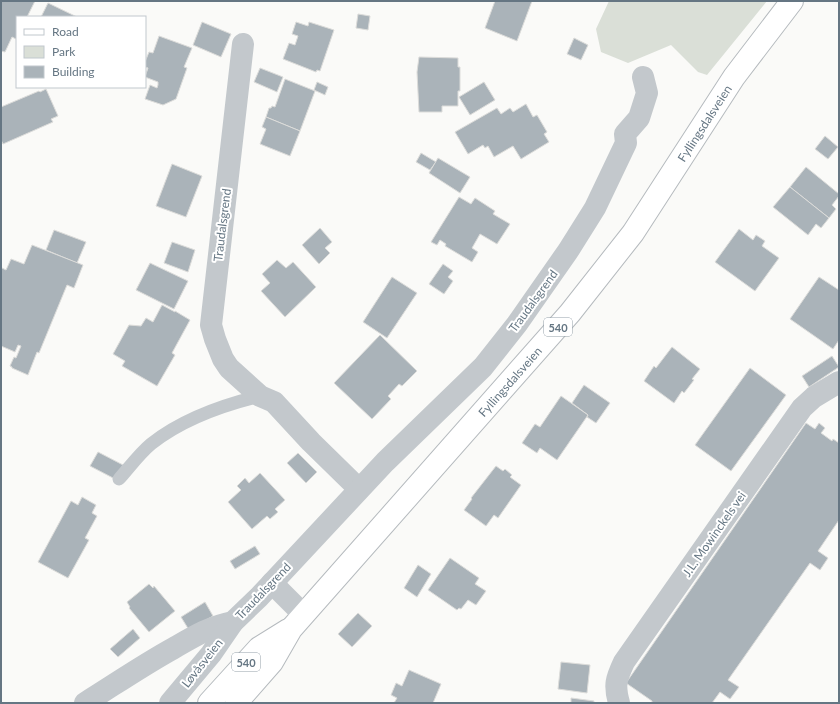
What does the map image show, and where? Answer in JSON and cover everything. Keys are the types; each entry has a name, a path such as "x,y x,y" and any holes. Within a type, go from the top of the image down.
{"main road":[{"name":"Fyllingsdalsveien","path":"236,703 272,662 297,621 570,314 633,233 734,77 792,1"},
{"name":"Fyllingsdalsveien","path":"209,703 259,648 297,621"}],"street":[{"name":"Traudalsgrend","path":"243,44 211,325 223,359 229,368 260,396 274,402 311,442 359,489"},
{"name":"Traudalsgrend","path":"85,703 140,667 194,636 218,625 233,622 272,583 385,462 483,367 517,324 562,261 595,208 626,143 625,134 639,118 647,93 642,77"},
{"name":"J.L. Mowinckels vei","path":"619,703 616,690 618,676 624,662 802,408 814,396 839,382"},
{"path":"272,583 297,621"},
{"name":"Løvåsveien","path":"170,703 211,654 233,622"}],"lane":[{"path":"119,479 150,445 175,427 241,401 260,396"}],"green space":[{"path":"609,1 767,1 707,75 698,72 671,45 628,63 601,52 596,29"}],"building":[{"path":"1,1 35,1 28,16 16,16 16,39 12,37 5,52 1,51"},
{"path":"495,1 532,1 517,41 485,28"},
{"path":"48,3 75,16 42,16"},
{"path":"358,14 370,16 368,30 356,28"},
{"path":"202,22 231,34 221,57 193,45"},
{"path":"296,22 308,26 309,22 334,30 320,71 317,70 316,72 283,59 289,43 295,45 298,36 292,34"},
{"path":"159,36 192,48 184,67 187,68 176,99 163,105 145,99 150,85 157,88 158,85 158,82 146,77 148,68 146,67 146,60 149,52 153,53"},
{"path":"574,38 588,45 581,60 567,54"},
{"path":"419,57 458,58 458,67 460,67 460,91 458,91 458,106 442,106 442,112 419,112 417,72"},
{"path":"260,68 283,77 277,92 254,82"},
{"path":"285,79 315,91 300,131 266,117 269,108 272,106 275,107"},
{"path":"317,82 328,87 325,95 314,90"},
{"path":"484,82 495,100 470,115 459,97"},
{"path":"46,89 58,116 51,119 53,122 3,144 1,140 1,107"},
{"path":"526,104 533,117 537,115 547,132 544,134 549,142 521,159 513,146 494,157 488,146 485,148 483,145 468,154 455,132 497,108 501,114 510,108 513,112"},
{"path":"266,117 300,131 290,156 260,144 266,129 262,127"},
{"path":"825,136 838,147 828,159 815,149"},
{"path":"421,153 436,162 430,170 416,162"},
{"path":"438,158 470,177 460,193 429,173"},
{"path":"172,164 202,176 186,217 156,206"},
{"path":"806,167 839,194 832,205 836,209 829,218 790,187"},
{"path":"790,187 829,218 821,228 816,224 808,235 773,207"},
{"path":"459,197 471,204 475,198 495,211 493,214 510,224 497,244 480,234 472,248 478,252 472,262 445,246 446,244 440,240 437,245 431,242"},
{"path":"320,228 332,242 325,248 330,253 319,264 302,245"},
{"path":"739,229 753,240 756,235 765,241 762,246 779,258 755,291 715,262"},
{"path":"54,230 86,242 77,263 46,250"},
{"path":"172,242 195,250 188,272 164,263"},
{"path":"32,245 83,265 74,288 67,285 39,353 37,352 28,375 10,366 14,357 16,358 21,346 18,345 15,352 1,346 1,270 2,268 6,270 11,259 24,264"},
{"path":"277,260 286,268 293,262 316,287 285,317 261,291 270,283 262,274"},
{"path":"150,263 188,281 174,309 136,290"},
{"path":"443,264 453,271 448,277 453,281 444,294 429,284"},
{"path":"392,277 417,293 387,338 363,322"},
{"path":"819,277 839,290 839,340 833,349 790,319"},
{"path":"162,305 190,320 172,353 175,355 157,386 122,366 125,361 113,354 129,325 141,326 146,318 153,322"},
{"path":"380,335 417,371 402,386 399,384 388,396 391,399 372,419 334,383"},
{"path":"672,347 700,369 692,379 694,380 684,393 682,391 674,403 644,381 654,366 656,368"},
{"path":"832,356 839,367 809,387 802,376"},
{"path":"750,368 786,395 731,471 695,445"},
{"path":"584,385 610,403 596,423 572,403"},
{"path":"561,396 588,415 557,460 540,448 537,453 522,443 535,424 540,427"},
{"path":"806,423 815,429 819,423 825,428 821,433 832,441 833,439 839,443 839,520 818,551 828,558 820,570 810,563 728,680 739,687 730,699 720,692 712,703 652,703 652,701 626,683"},
{"path":"98,452 123,465 115,479 90,466"},
{"path":"298,453 317,472 306,483 287,463"},
{"path":"496,466 503,471 505,469 512,475 510,477 521,485 498,518 494,515 486,526 464,510 472,499 471,498"},
{"path":"260,473 285,500 275,509 278,512 270,519 267,516 252,529 228,502 241,490 237,486 245,478 249,483"},
{"path":"82,497 96,505 92,513 97,516 85,538 89,540 68,578 38,562 71,501 78,505"},
{"path":"255,546 260,554 235,569 230,561"},
{"path":"450,558 479,578 475,584 486,591 476,605 468,600 461,609 459,608 457,610 428,590"},
{"path":"418,565 431,574 417,597 404,588"},
{"path":"149,584 153,588 154,586 175,611 149,632 129,608 130,607 127,602"},
{"path":"205,602 213,616 189,630 181,617"},
{"path":"358,613 372,626 352,647 338,634"},
{"path":"133,629 140,638 118,657 110,649"},
{"path":"561,662 590,665 587,693 558,689"},
{"path":"409,670 441,684 433,703 394,703 397,698 391,695 396,683 402,686"},
{"path":"571,698 594,701 594,703 571,703"}]}
